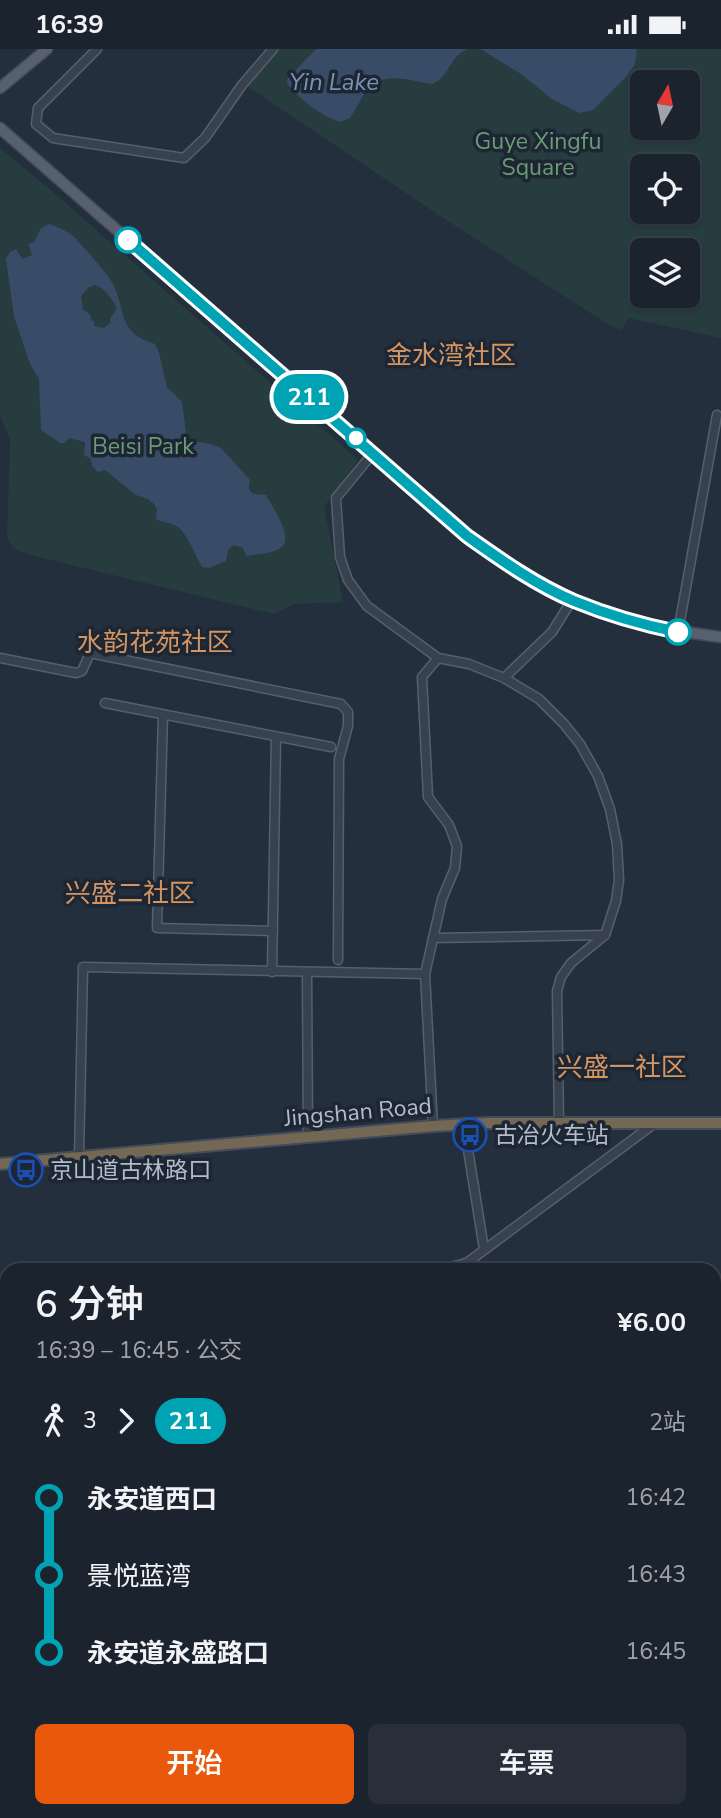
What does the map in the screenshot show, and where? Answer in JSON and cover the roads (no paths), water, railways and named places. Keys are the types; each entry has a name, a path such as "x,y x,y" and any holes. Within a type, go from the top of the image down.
{"highway":[{"name":"Jingshan Road","path":"0,1164 433,1126 721,1123"}],"main road":[{"path":"0,88 47,49"},
{"path":"0,128 467,536 509,566 572,600 607,614 648,626 721,637"}],"street":[{"path":"97,49 38,108 36,124 53,138 184,158 205,138 242,85 273,49"},
{"path":"678,632 717,415"},
{"path":"373,453 336,498 340,557 348,580 367,606 438,659 469,664 504,678 540,699 580,744 598,776 614,823 619,880 616,901 605,935 571,963 561,977 557,991 559,1123"},
{"path":"504,678 552,632 572,600"},
{"path":"0,659 76,673 82,671 90,653 341,704 348,712 348,726 339,759 338,960"},
{"path":"433,1126 425,974 442,899 455,868 457,846 449,825 428,797 422,677 438,659"},
{"path":"105,703 331,747"},
{"path":"163,715 157,928 273,931"},
{"path":"272,972 276,737"},
{"path":"433,938 605,935"},
{"path":"79,1157 83,967 425,974"},
{"path":"307,972 308,1137"},
{"path":"465,1263 655,1123"},
{"path":"464,1125 484,1249"}],"water":[{"name":"Yin Lake","path":"316,49 468,49 457,56 443,77 432,84 398,78 381,80 374,84 367,90 349,119 342,122 311,107 287,82"},
{"path":"478,49 637,49 635,64 626,77 593,110 579,113 552,99 521,74"},
{"path":"49,224 71,234 107,276 114,286 129,328 155,344 167,387 182,402 189,438 221,448 250,480 250,492 266,495 284,531 284,545 279,549 246,556 243,548 234,545 228,550 226,561 209,568 202,567 181,530 175,525 156,519 157,509 154,504 136,495 105,470 98,472 92,466 91,459 84,455 85,442 69,438 60,443 41,430 39,379 30,364 14,316 6,259 10,252 16,249 22,259 32,255 28,244 34,242 41,228","holes":["95,285 108,294 117,308 110,319 111,322 104,328 94,326 90,314 83,310 81,296 89,287"]}],"place":[{"name":"古冶火车站","path":"470,1135"},
{"name":"京山道古林路口","path":"26,1170"}],"district":[{"name":"金水湾社区","path":"451,355"},
{"name":"水韵花苑社区","path":"155,642"},
{"name":"兴盛二社区","path":"130,893"},
{"name":"兴盛一社区","path":"622,1067"}],"park label":[{"name":"Guye Xingfu Square","path":"538,154"},
{"name":"Beisi Park","path":"143,446"}]}
